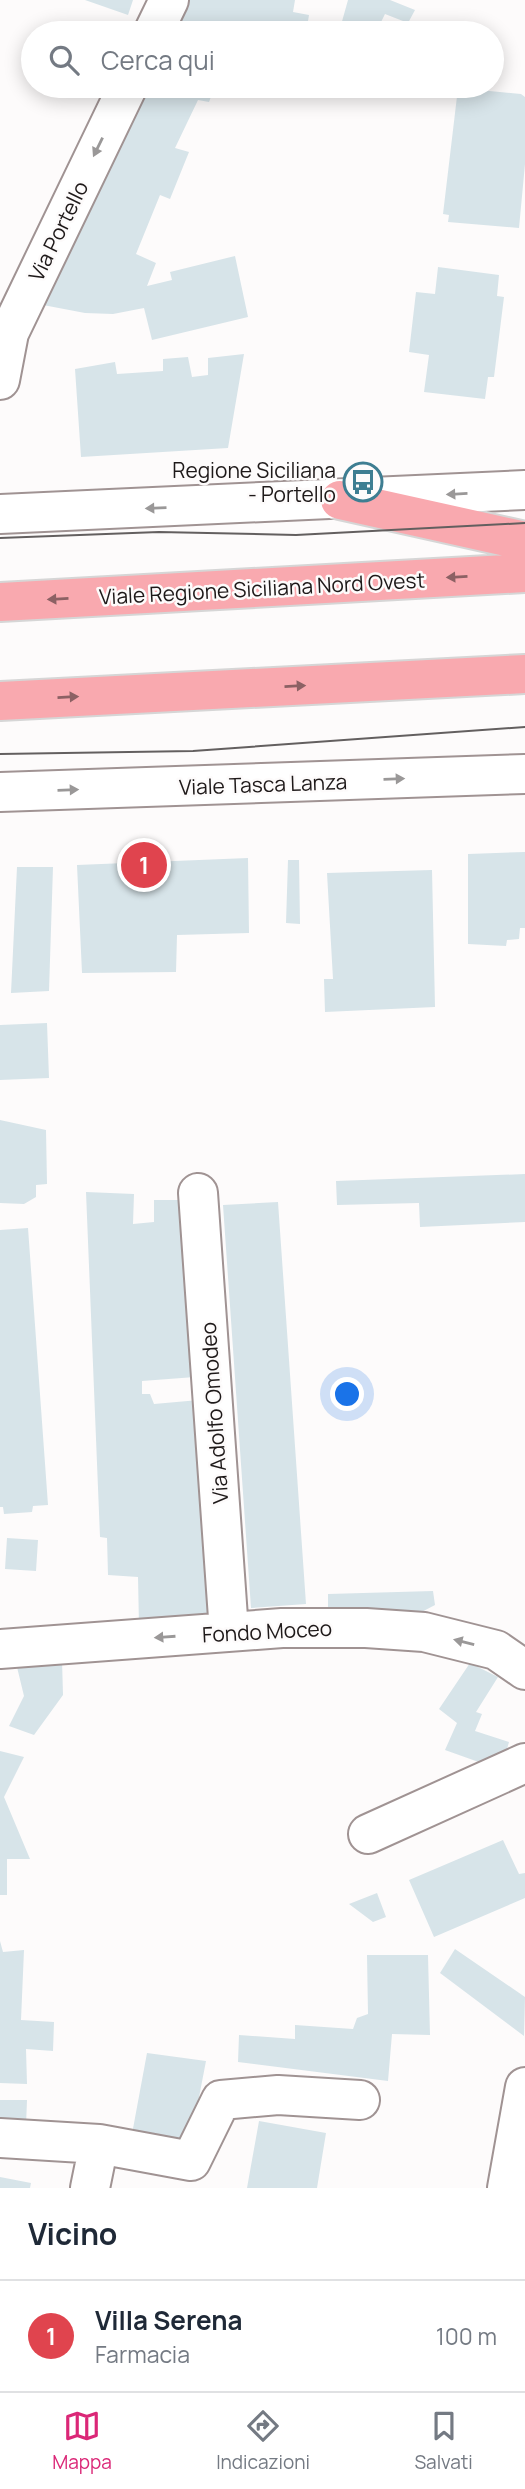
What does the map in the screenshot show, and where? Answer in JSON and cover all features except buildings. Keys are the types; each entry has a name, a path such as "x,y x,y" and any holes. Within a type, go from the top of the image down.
{"main road":[{"path":"340,500 525,541"},
{"name":"Viale Regione Siciliana Nord Ovest","path":"0,602 525,573"},
{"path":"0,701 525,674"}],"street":[{"path":"159,21 169,0"},
{"name":"Via Portello","path":"0,380 9,333 122,98"},
{"path":"0,514 525,490"},
{"name":"Viale Tasca Lanza","path":"0,792 525,774"},
{"name":"Via Adolfo Omodeo","path":"198,1193 229,1632"},
{"name":"Fondo Moceo","path":"0,1648 282,1628 366,1628 424,1632 496,1650 525,1670"},
{"path":"368,1834 525,1763"},
{"path":"507,2188 525,2087"},
{"path":"0,2138 99,2144 188,2175 221,2100 278,2095 360,2100"},
{"path":"90,2188 99,2144"}],"tram line":[{"path":"0,538 159,532 296,535 525,523"},
{"path":"0,754 193,751 525,727"}],"place":[{"name":"Regione Siciliana - Portello","path":"363,482"},
{"name":"Villa Serena","path":"144,865"}]}
